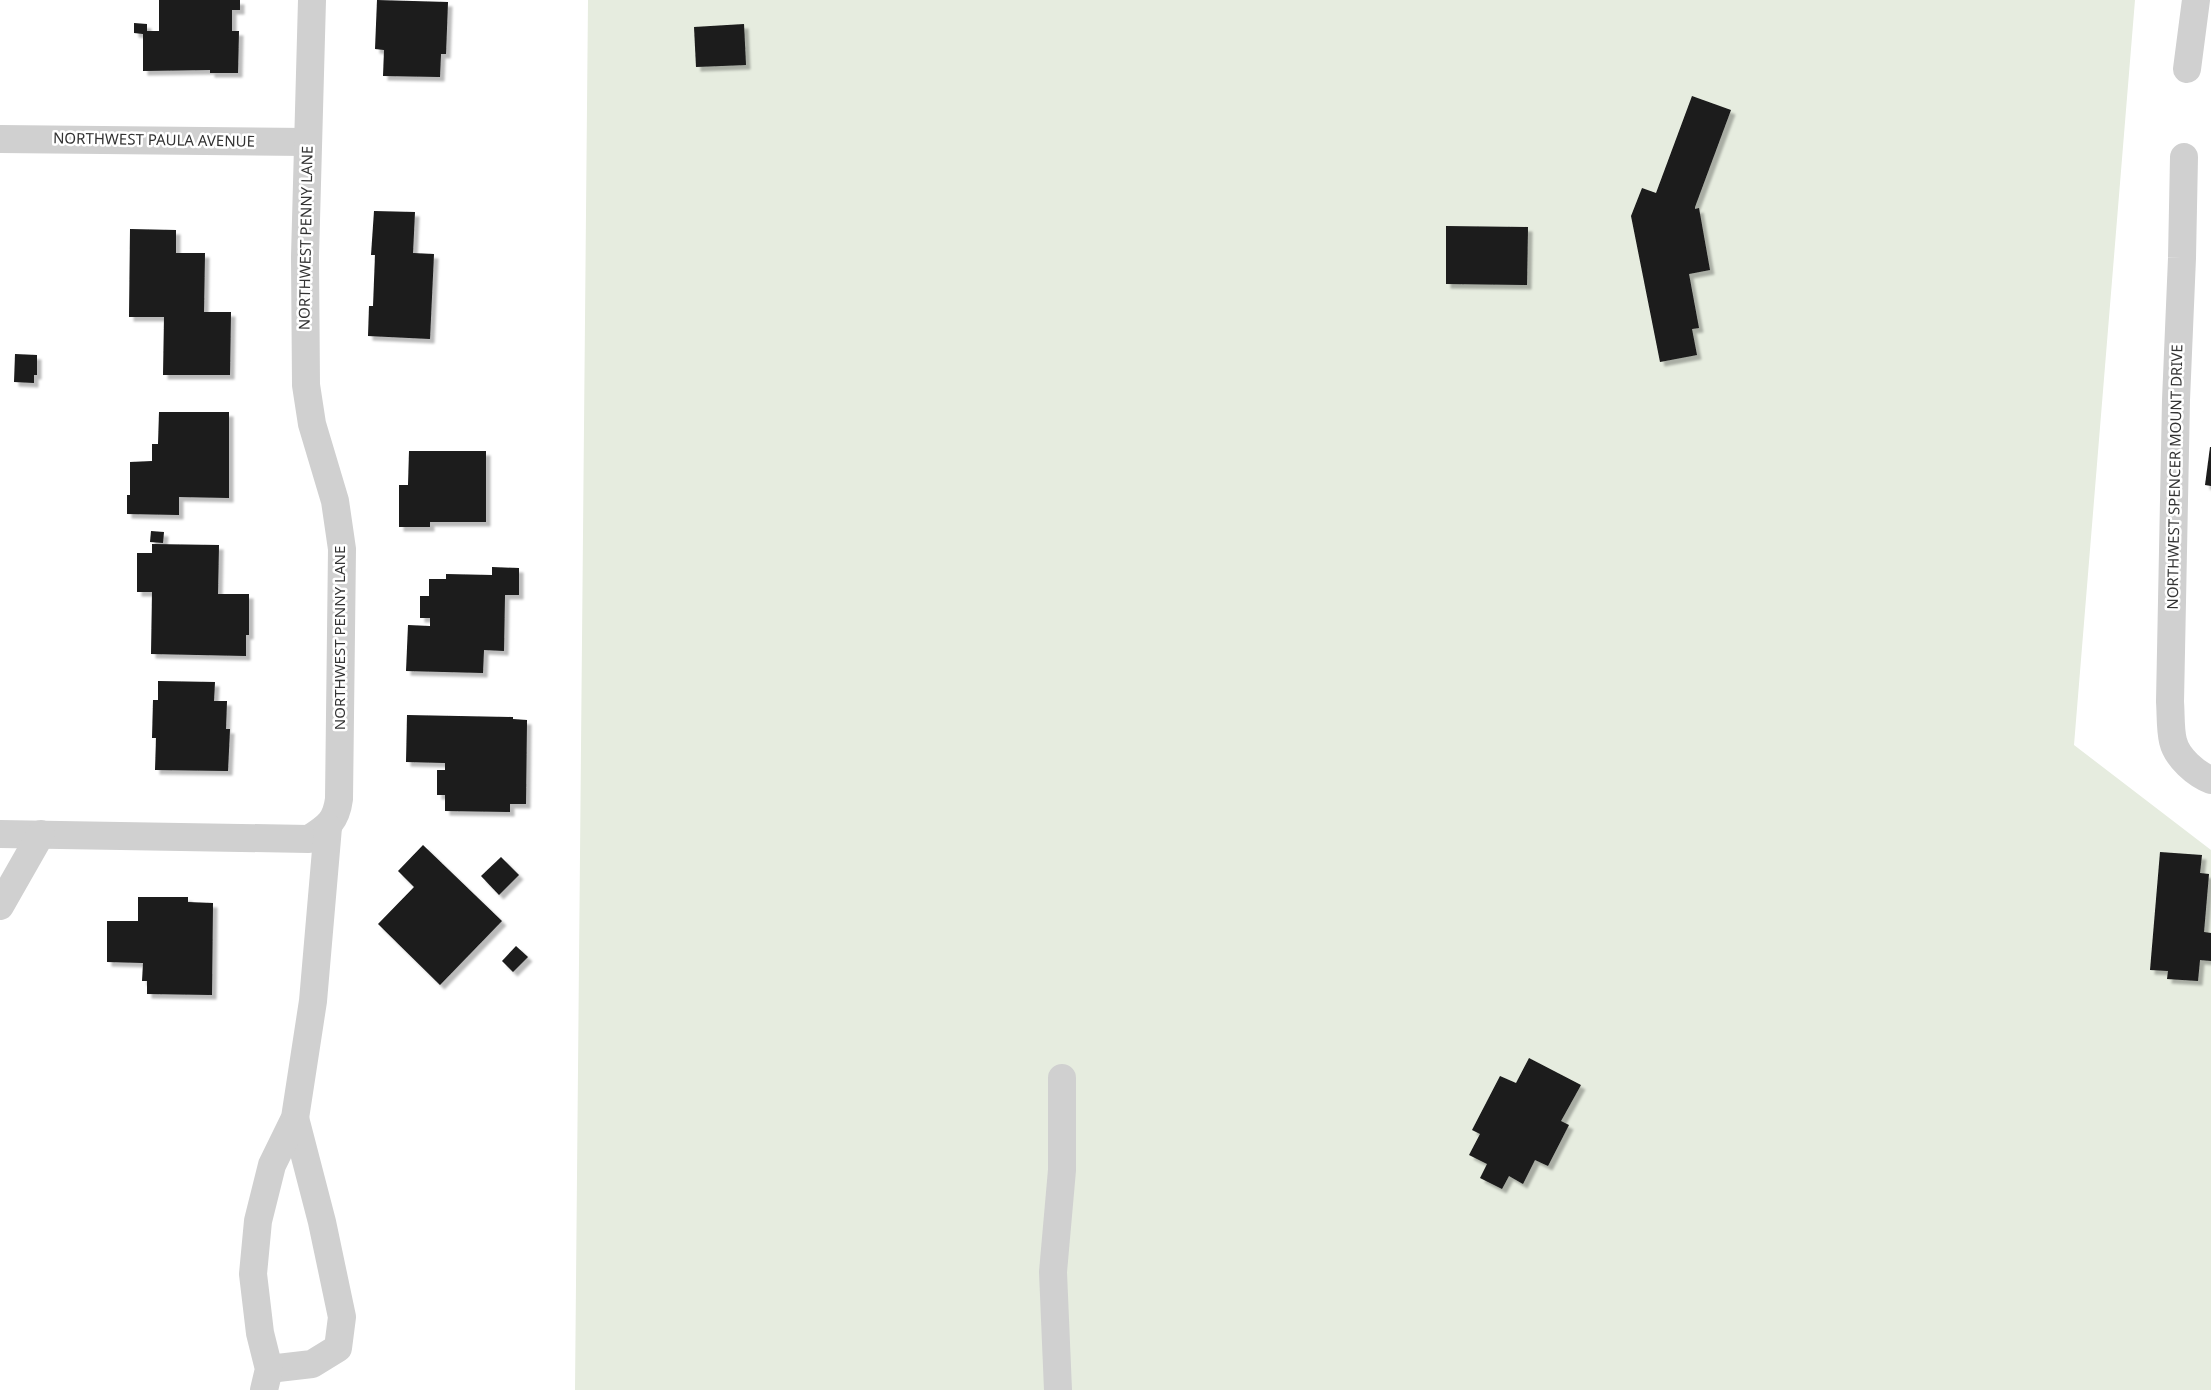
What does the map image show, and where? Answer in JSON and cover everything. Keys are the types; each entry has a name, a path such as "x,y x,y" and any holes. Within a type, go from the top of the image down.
{"street":[{"name":"NORTHWEST PENNY LANE","path":"295,1118 313,1001 328,827 337,811 339,799 342,549 335,501 312,424 306,385 305,257 312,0"},
{"path":"2187,69 2196,0"},
{"name":"NORTHWEST PAULA AVENUE","path":"0,139 308,142"},
{"name":"NORTHWEST SPENCER MOUNT DRIVE","path":"2184,157 2176,400 2170,702 2173,742 2182,758 2195,771 2211,780"},
{"path":"0,834 309,838 328,827"},
{"path":"0,906 41,834"},
{"path":"1058,1390 1053,1272 1062,1170 1062,1078"},
{"path":"295,1118 322,1222 342,1316 338,1348 312,1364 266,1380 253,1274 258,1222 272,1166 295,1118"}],"shaded area":[{"path":"588,0 2135,0 2074,745 2211,850 2211,1390 575,1390"}],"building":[{"path":"159,0 240,0 240,10 232,10 232,31 239,31 238,73 210,73 210,70 143,71 143,34 134,33 134,23 147,24 147,31 159,31"},
{"path":"377,0 448,2 446,54 441,54 440,77 383,76 384,50 375,49"},
{"path":"744,24 746,65 696,67 694,27"},
{"path":"1692,96 1731,110 1695,207 1695,209 1699,208 1710,270 1689,274 1699,328 1692,329 1697,355 1660,362 1631,216 1642,188 1656,193"},
{"path":"374,211 415,212 413,253 434,254 430,339 368,336 369,306 373,306 375,255 371,255"},
{"path":"1446,226 1528,227 1527,285 1446,284"},
{"path":"130,229 176,230 176,253 205,253 204,312 231,312 230,375 163,375 164,317 129,317"},
{"path":"15,354 37,355 37,375 34,375 34,383 14,382"},
{"path":"159,412 229,412 229,498 179,497 179,515 127,514 127,495 130,495 130,462 152,461 152,444 158,444"},
{"path":"2211,447 2211,486 2205,485"},
{"path":"409,451 486,451 486,522 430,522 430,527 399,527 399,485 408,485"},
{"path":"151,531 164,532 163,543 150,542"},
{"path":"152,544 219,545 218,594 249,594 249,635 246,635 246,656 151,654 152,592 137,592 137,553 152,553"},
{"path":"492,567 519,568 519,595 505,595 504,651 484,650 483,673 406,671 408,625 430,626 430,618 420,618 420,596 429,596 429,579 446,579 446,574 492,575"},
{"path":"158,681 215,682 214,701 227,701 226,729 230,729 228,771 155,770 156,738 152,738 153,700 158,700"},
{"path":"407,715 513,717 513,719 527,720 526,804 510,804 510,812 445,811 445,795 437,795 437,770 445,770 445,763 406,762"},
{"path":"423,845 502,921 440,985 378,924 414,887 398,871"},
{"path":"2160,852 2202,855 2200,873 2209,874 2204,932 2211,933 2211,961 2200,960 2198,981 2167,979 2168,971 2150,970"},
{"path":"501,857 519,875 499,895 481,876"},
{"path":"138,897 188,897 188,902 213,903 212,995 147,994 147,981 142,981 143,963 107,962 107,921 138,921"},
{"path":"516,946 528,957 513,972 502,961"},
{"path":"1529,1058 1581,1085 1561,1121 1569,1125 1548,1166 1535,1160 1523,1184 1509,1176 1502,1189 1480,1178 1487,1164 1469,1155 1480,1134 1472,1130 1500,1076 1516,1083"}]}
